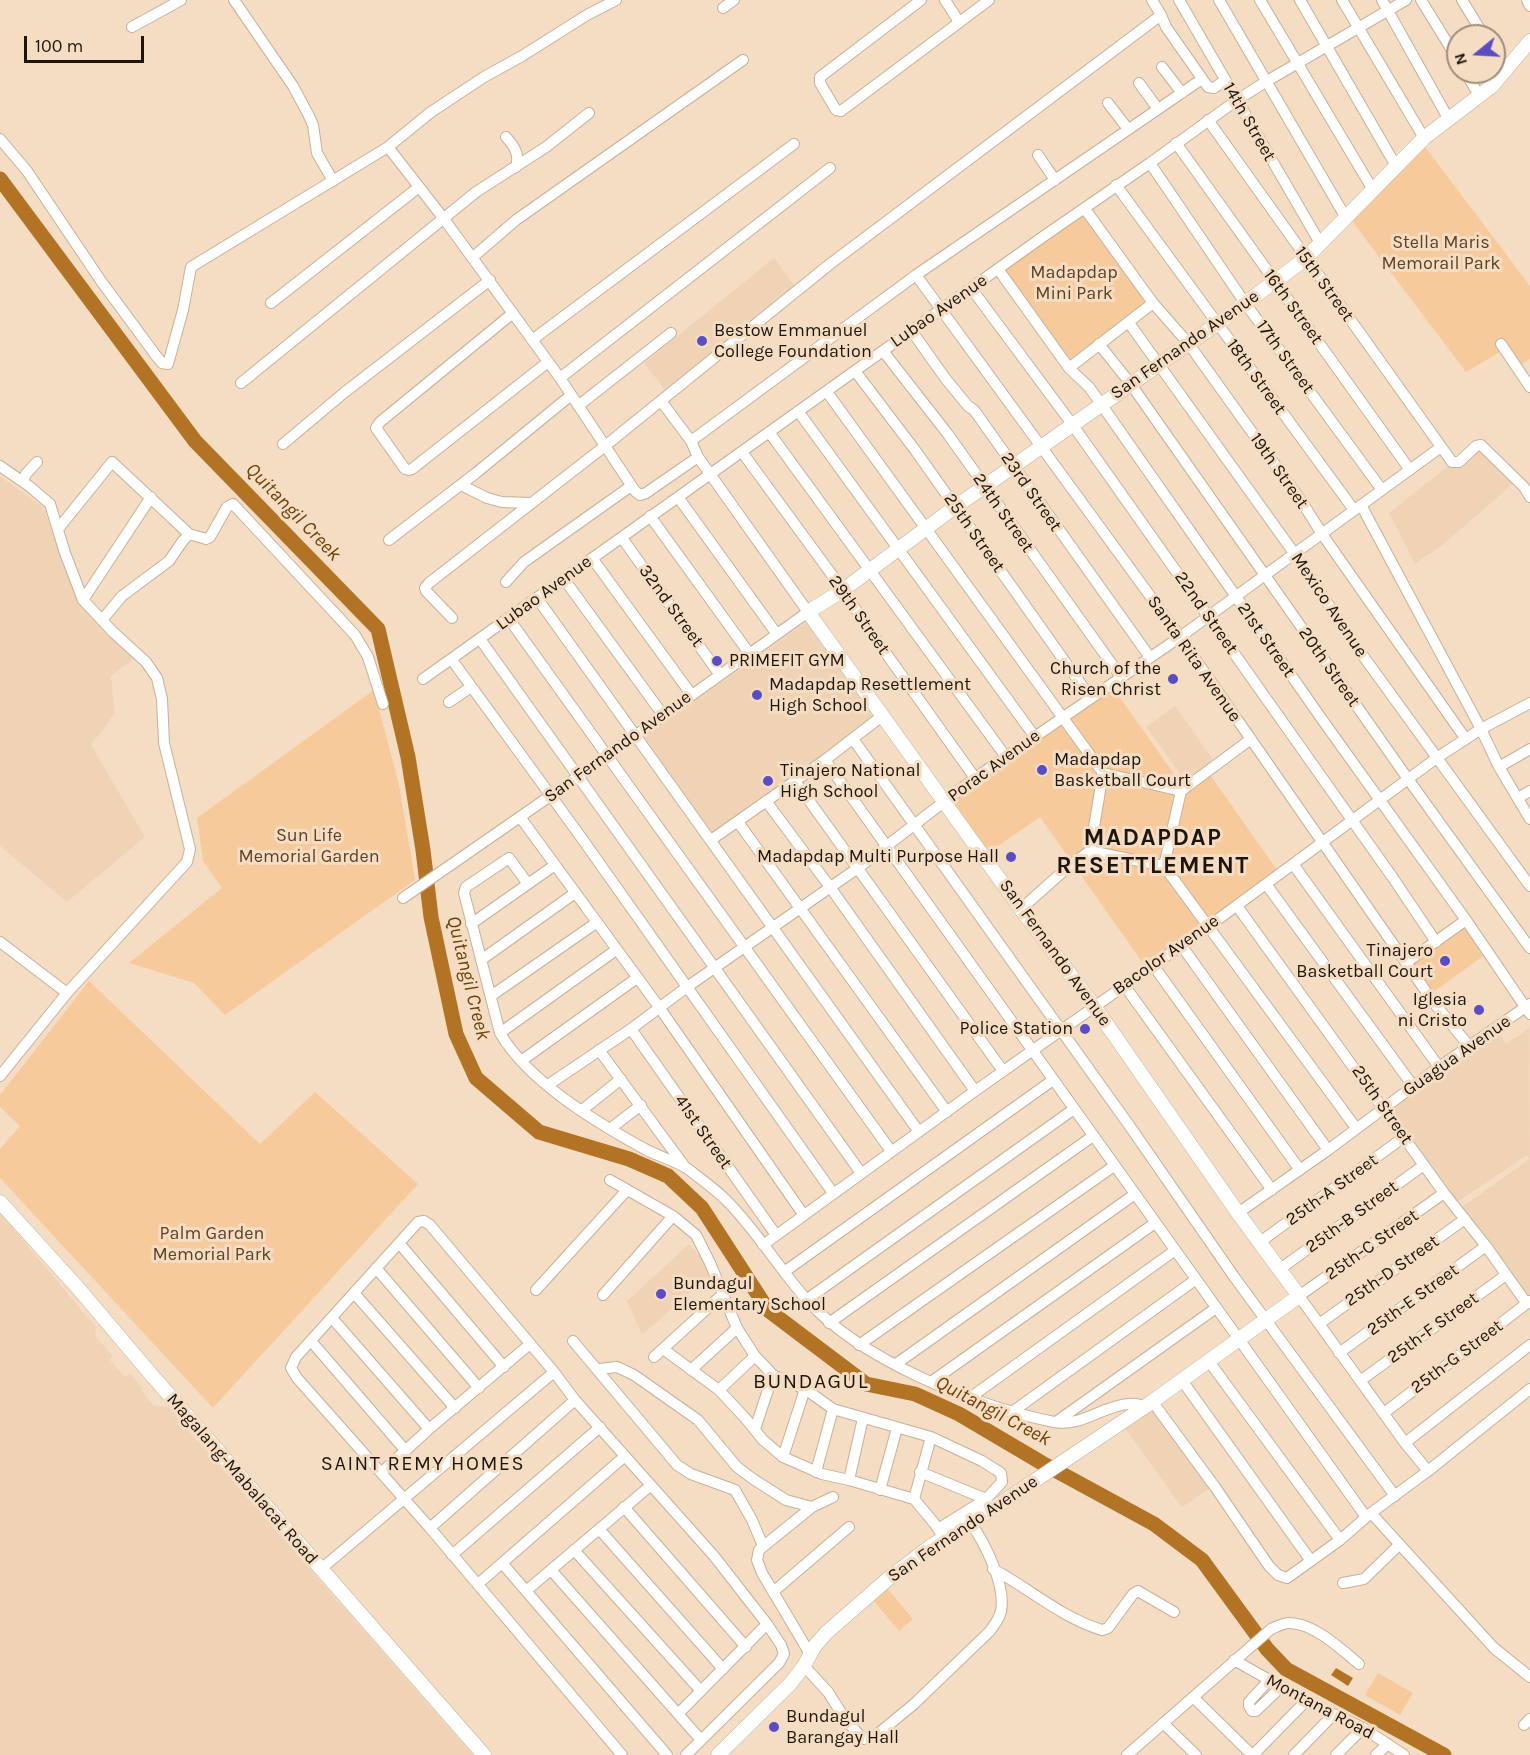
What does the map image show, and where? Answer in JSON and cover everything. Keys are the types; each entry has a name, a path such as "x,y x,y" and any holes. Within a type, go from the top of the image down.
{"main road":[{"name":"San Fernando Avenue","path":"1506,68 1530,41"},
{"name":"San Fernando Avenue","path":"718,1755 790,1684 826,1633 941,1533 970,1522 1023,1489 1149,1404 1299,1296 1238,1213 1094,1006 1021,909 808,612 843,590 1072,423 1216,324 1305,259 1424,138 1494,84"},
{"name":"Magalang-Mabalacat Road","path":"0,1202 78,1288 484,1755"}],"street":[{"path":"132,27 181,0"},
{"path":"234,0 292,86 308,114 313,126 317,153 333,181"},
{"path":"0,139 27,171 101,281 157,357 164,364 168,364 183,310 191,267 388,147 430,112 484,76 616,0"},
{"path":"723,8 734,0"},
{"path":"921,0 820,77 820,83 836,110 841,111 989,0"},
{"path":"945,0 959,22"},
{"path":"1152,0 1166,27 1202,79 1211,88 1225,80"},
{"name":"14th Street","path":"1179,0 1320,243"},
{"path":"1219,0 1346,218"},
{"path":"1260,0 1372,190"},
{"path":"1300,0 1396,166"},
{"path":"1342,0 1424,138"},
{"path":"1382,0 1448,118"},
{"name":"Lubao Avenue","path":"423,679 1208,120 1266,81 1406,0"},
{"path":"1421,0 1446,41"},
{"path":"1462,0 1477,24"},
{"path":"1527,0 1530,6"},
{"path":"452,618 425,588 452,564 605,446 830,264 1161,15"},
{"path":"472,258 516,220 743,60"},
{"path":"1162,67 1182,93"},
{"path":"690,441 916,275 1202,79"},
{"path":"1139,83 1158,109"},
{"path":"1472,84 1479,95"},
{"path":"1108,103 1128,129"},
{"path":"241,383 476,192 546,147 589,113"},
{"name":"15th Street","path":"1208,120 1441,447"},
{"path":"506,137 518,157 516,167"},
{"path":"532,340 794,144"},
{"name":"16th Street","path":"1176,144 1410,470"},
{"path":"388,147 490,280 560,378 631,486 640,495 646,494 698,457"},
{"path":"1038,155 1055,180"},
{"name":"17th Street","path":"1150,163 1245,303 1382,490"},
{"path":"560,378 830,168"},
{"name":"18th Street","path":"1116,185 1216,324 1357,508 1481,729 1499,767 1530,819"},
{"path":"271,303 419,187"},
{"name":"19th Street","path":"1085,208 1153,303 1188,343 1302,502 1465,738"},
{"name":"21st Street","path":"998,269 1069,368 1089,387 1529,1008"},
{"name":"Santa Rita Avenue","path":"916,275 1180,637 1434,1002 1469,1046"},
{"path":"283,444 490,280"},
{"name":"22nd Street","path":"971,288 1072,423 1436,942"},
{"path":"1069,368 1153,303"},
{"path":"513,313 380,422 376,428 380,436 405,469 412,469 548,362"},
{"name":"Mexico Avenue","path":"1129,323 1294,553 1361,653 1530,886"},
{"name":"23rd Street","path":"911,330 964,401 974,410 1013,468 1149,656"},
{"path":"578,406 670,333"},
{"name":"20th Street","path":"1099,344 1130,383 1264,576 1530,948"},
{"path":"1501,344 1530,387"},
{"name":"24th Street","path":"883,351 947,433 1120,677"},
{"name":"25th Street","path":"855,371 1090,697"},
{"path":"827,392 1103,773 1181,791"},
{"path":"389,540 570,396"},
{"name":"San Fernando Avenue","path":"403,898 579,776 808,612 710,475 690,441 661,401"},
{"path":"798,411 1035,737"},
{"path":"769,432 1006,757"},
{"path":"1441,447 1456,464 1476,446 1481,445 1524,487 1530,497"},
{"name":"Porac Avenue","path":"548,1085 801,908 914,826 975,778 1149,656 1180,637 1207,615 1441,447"},
{"name":"29th Street","path":"742,452 843,590 975,778"},
{"path":"23,481 37,462"},
{"path":"58,529 112,462 189,534 206,539 210,537 227,507 233,504 354,635 368,657 383,704"},
{"path":"0,466 23,481 50,504 83,600 146,662 157,678 162,699 164,743 189,840 190,855 187,862 67,993 0,1076"},
{"path":"461,485 487,498 502,502 531,504"},
{"path":"506,582 524,562 631,486"},
{"path":"83,600 151,497"},
{"path":"678,497 776,633"},
{"path":"650,516 749,653"},
{"path":"102,620 122,596 169,561 189,534"},
{"name":"32nd Street","path":"622,538 720,675"},
{"path":"592,558 691,694"},
{"path":"564,579 663,715"},
{"path":"537,597 920,1132"},
{"path":"509,619 891,1151"},
{"path":"480,639 861,1173"},
{"path":"452,660 833,1193"},
{"path":"449,702 471,687"},
{"name":"Bacolor Avenue","path":"763,1245 891,1151 1237,906 1438,757 1465,738 1530,704"},
{"path":"711,840 825,760 882,716"},
{"path":"853,739 1266,1320 1395,1496"},
{"path":"1164,866 1181,791 1251,739"},
{"path":"1499,767 1530,749"},
{"path":"825,760 1174,1251 1369,1515 1494,1648 1530,1677"},
{"path":"1021,909 1069,866 1090,851 1103,773"},
{"path":"795,781 1004,1071"},
{"path":"1518,798 1530,791"},
{"path":"766,801 975,1091"},
{"path":"520,817 659,1007 803,1214"},
{"path":"738,822 947,1112"},
{"path":"1090,851 1164,866 1356,1128"},
{"path":"528,884 509,858 466,887 464,896 500,1033 505,1043 548,1085 581,1111 610,1129 645,1149 685,1167 727,1201 806,1300 829,1323 859,1345 931,1382 1012,1412 1056,1422 1076,1422 1126,1404 1149,1404 1215,1487 1269,1566 1278,1575 1290,1578 1530,1389"},
{"path":"1293,864 1439,1067"},
{"path":"471,924 555,865"},
{"path":"1266,884 1413,1086"},
{"path":"481,960 575,893"},
{"name":"25th Street","path":"1237,906 1444,1193 1528,1303"},
{"path":"1407,962 1466,920"},
{"path":"491,996 596,923"},
{"path":"0,942 67,993"},
{"path":"1181,945 1328,1150"},
{"path":"500,1033 616,950"},
{"path":"1153,965 1300,1170"},
{"path":"522,1061 638,978"},
{"path":"1124,985 1272,1190"},
{"name":"Guagua Avenue","path":"1238,1213 1328,1150 1439,1067 1529,1008"},
{"name":"41st Street","path":"631,1029 776,1235"},
{"path":"599,1050 685,1167"},
{"path":"581,1111 621,1079"},
{"path":"784,1272 1053,1080"},
{"path":"610,1129 641,1105"},
{"path":"806,1300 1074,1109"},
{"path":"829,1323 1094,1137"},
{"name":"25th-A Street","path":"1260,1242 1404,1137"},
{"name":"25th-B Street","path":"1280,1269 1424,1165"},
{"path":"859,1345 1114,1166"},
{"path":"610,1180 673,1216 696,1235 737,1328 755,1356 773,1375 805,1389 833,1409 931,1437 982,1461 1001,1473 1003,1479 986,1499 941,1533 914,1499 849,1479 816,1472 783,1457 769,1446 719,1390 663,1349"},
{"path":"536,1290 627,1190"},
{"name":"25th-C Street","path":"1299,1296 1444,1193"},
{"path":"896,1364 1135,1194"},
{"path":"603,1295 673,1216"},
{"name":"25th-D Street","path":"1319,1324 1466,1219"},
{"path":"622,1755 478,1584 293,1371 293,1360 415,1224 422,1221 426,1222 554,1372 575,1400 714,1556 767,1624 784,1650 783,1658 686,1755"},
{"path":"931,1382 1155,1223"},
{"path":"399,1243 504,1367"},
{"name":"25th-E Street","path":"1339,1353 1486,1246"},
{"path":"971,1397 1174,1251"},
{"path":"376,1268 479,1388"},
{"name":"25th-F Street","path":"1360,1381 1506,1275"},
{"path":"1012,1412 1195,1280"},
{"path":"354,1293 455,1408"},
{"path":"654,1357 723,1294"},
{"name":"San Fernando Avenue","path":"1299,1296 1405,1443 1428,1471"},
{"name":"25th-G Street","path":"1384,1413 1528,1303"},
{"path":"1056,1422 1216,1308"},
{"path":"332,1318 429,1429"},
{"path":"691,1370 737,1328"},
{"path":"310,1341 405,1450"},
{"path":"573,1341 599,1369 677,1465 690,1474 735,1490"},
{"path":"382,1472 530,1344"},
{"path":"1405,1443 1530,1345"},
{"path":"719,1390 755,1356"},
{"path":"1208,1360 1340,1540"},
{"path":"599,1369 620,1368 676,1403 702,1423 737,1467 780,1496 812,1507"},
{"path":"321,1569 554,1372"},
{"path":"755,1429 773,1375"},
{"path":"1181,1379 1311,1561"},
{"path":"783,1457 805,1389"},
{"path":"430,1528 575,1400"},
{"path":"816,1472 833,1409"},
{"path":"849,1479 863,1418"},
{"path":"452,1555 600,1427"},
{"path":"880,1490 897,1428"},
{"path":"914,1499 931,1437"},
{"path":"478,1584 625,1456"},
{"path":"737,1467 735,1490 764,1545"},
{"path":"920,1472 986,1499"},
{"path":"526,1591 650,1486"},
{"path":"833,1497 812,1507 764,1545 759,1550 757,1560 807,1660 845,1719 860,1737 866,1740 871,1739 914,1704 994,1626 1001,1610 1001,1597 986,1547 970,1522"},
{"path":"624,1507 746,1647"},
{"path":"773,1592 849,1527"},
{"path":"599,1529 723,1669"},
{"path":"1343,1583 1364,1579 1399,1545"},
{"path":"574,1550 701,1691"},
{"path":"502,1563 667,1755"},
{"path":"993,1569 1064,1614 1102,1629 1108,1628 1133,1594 1138,1591 1174,1612"},
{"path":"552,1570 701,1740"},
{"path":"1127,1755 1248,1648 1278,1626 1289,1623 1300,1625 1326,1637 1359,1664"},
{"path":"678,1714 767,1624"},
{"name":"Montana Road","path":"1234,1660 1306,1701 1364,1728 1404,1755"},
{"path":"1269,1680 1249,1702 1252,1711 1256,1711 1281,1687"},
{"path":"1193,1697 1252,1755 1306,1701"},
{"path":"1294,1755 1333,1715"},
{"path":"1163,1723 1196,1755"},
{"path":"1336,1755 1364,1728"},
{"path":"1376,1755 1388,1744"}],"shaded area":[{"name":"Bestow Emmanuel College Foundation","path":"774,258 797,289 669,395 644,363"},
{"path":"1479,446 1516,481 1446,542 1415,564 1389,513 1448,466 1456,466"},
{"path":"0,476 43,507 78,599 136,657 111,676 115,713 91,745 145,837 67,902 0,846"},
{"name":"Madapdap Resettlement High School","path":"811,619 879,716 713,834 644,737"},
{"path":"1175,706 1213,760 1185,780 1146,727"},
{"path":"1529,1028 1530,1159 1527,1155 1454,1204 1387,1110 1497,1029 1506,1044"},
{"path":"1530,1159 1530,1296 1526,1300 1459,1209"},
{"path":"0,1213 95,1326 96,1337 113,1356 110,1360 125,1377 130,1374 143,1388 141,1390 153,1405 168,1407 473,1755 0,1755"},
{"name":"Bundagul Elementary School","path":"689,1244 704,1261 711,1274 642,1335 627,1301"},
{"path":"1152,1407 1212,1487 1182,1507 1125,1428"},
{"path":"1336,1668 1353,1678 1348,1686 1331,1675"}],"green space":[{"name":"Stella Maris Memorail Park","path":"1423,144 1530,286 1530,359 1512,370 1500,352 1466,372 1352,221"},
{"name":"Madapdap Mini Park","path":"1085,209 1153,303 1069,368 998,269"},
{"path":"1111,685 1184,788 1208,772 1280,874 1147,969 1040,817 985,855 947,801"},
{"name":"Sun Life Memorial Garden","path":"374,690 399,785 415,880 225,1015 194,983 129,963 222,888 203,861 197,818"},
{"name":"Tinajero Basketball Court","path":"1465,923 1487,953 1431,994 1410,964"},
{"name":"Palm Garden Memorial Park","path":"89,981 260,1144 315,1092 418,1184 213,1408 0,1178 0,1149 20,1126 0,1107 0,1095"},
{"path":"887,1588 913,1619 899,1631 873,1600"},
{"path":"1378,1673 1413,1693 1400,1715 1365,1695"}],"waterway":[{"name":"Quitangil Creek","path":"0,179 195,441 378,629 408,757 431,917 456,1034 476,1078 539,1132 629,1159 668,1176 702,1208 768,1310 866,1384 915,1394 959,1414 1042,1463 1154,1524 1202,1560 1267,1649 1286,1669 1444,1755"}],"place":[{"name":"Bestow Emmanuel College Foundation","path":"702,341"},
{"name":"PRIMEFIT GYM","path":"717,661"},
{"name":"Church of the Risen Christ","path":"1173,679"},
{"name":"Madapdap Resettlement High School","path":"757,695"},
{"name":"Madapdap Basketball Court","path":"1042,770"},
{"name":"Tinajero National High School","path":"768,781"},
{"name":"Madapdap Multi Purpose Hall","path":"1011,857"},
{"name":"Tinajero Basketball Court","path":"1445,961"},
{"name":"Iglesia ni Cristo","path":"1479,1010"},
{"name":"Police Station","path":"1085,1029"},
{"name":"Bundagul Elementary School","path":"661,1294"},
{"name":"Bundagul Barangay Hall","path":"774,1727"}],"district":[{"name":"MADAPDAP RESETTLEMENT","path":"1153,852"},
{"name":"BUNDAGUL","path":"811,1382"},
{"name":"SAINT REMY HOMES","path":"423,1464"}]}
